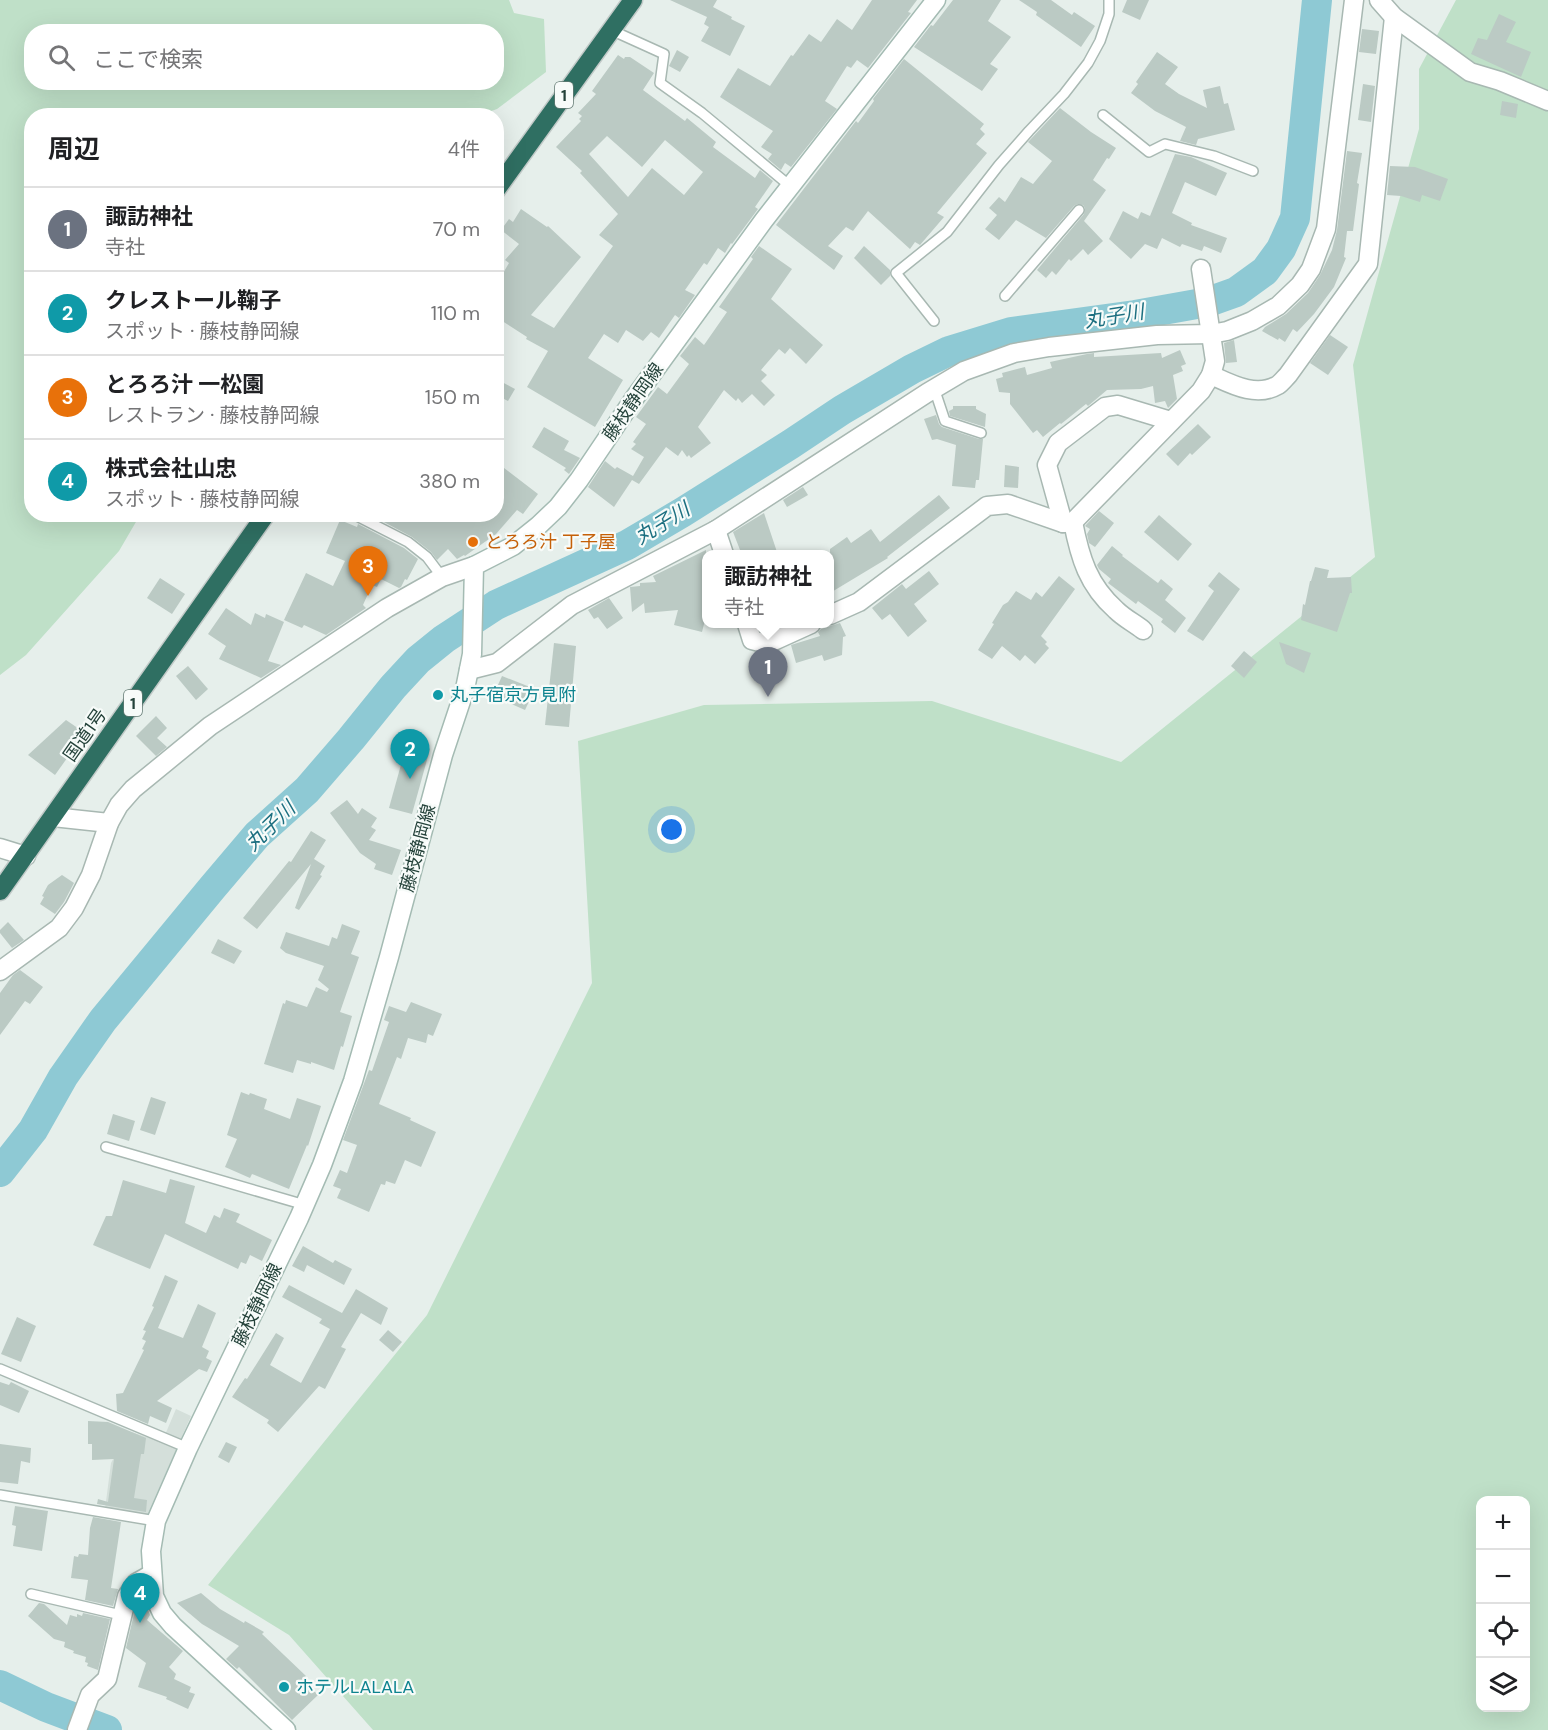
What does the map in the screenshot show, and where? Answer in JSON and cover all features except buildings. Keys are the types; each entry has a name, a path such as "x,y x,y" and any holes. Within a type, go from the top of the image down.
{"highway":[{"name":"1","path":"504,179 633,0"},
{"name":"国道1号","path":"0,891 260,522"}],"street":[{"name":"藤枝静岡線","path":"286,1730 173,1626 162,1613 154,1596 151,1551 156,1521 188,1448 305,1205 353,1081 443,755 465,689 471,662 474,566 513,546 558,507 790,186 936,0"},
{"path":"471,662 497,663 572,605 716,530 934,388 964,371 1014,353 1048,347 1157,335 1227,331 1252,321 1278,306 1300,285 1311,269 1326,230 1354,0"},
{"path":"1379,0 1394,17 1470,72 1500,81 1548,101"},
{"path":"1211,375 1241,388 1261,390 1278,385 1288,375 1368,264 1394,17"},
{"path":"1068,523 1201,391 1211,375 1215,361 1203,274"},
{"path":"1143,630 1115,610 1092,582 1047,465 1058,443 1105,407 1118,405 1171,421"},
{"path":"834,613 859,602 987,506 1008,504 1068,523"},
{"path":"716,530 722,550"},
{"path":"0,971 58,928 74,908 91,875 109,823 119,805 133,789 210,726 387,608 442,578 474,566"},
{"path":"748,628 752,640 767,644 802,628"},
{"path":"53,817 109,823"},
{"path":"0,848 26,856"},
{"path":"77,1730 90,1695 107,1679 127,1596 136,1583 152,1574"}],"lane":[{"path":"934,321 896,273 947,232 999,165 1064,94 1088,63 1100,41 1109,14 1109,0"},
{"path":"611,30 664,54 660,83 702,113 790,186"},
{"path":"1103,115 1149,152 1165,144 1214,156 1253,171"},
{"path":"1005,296 1079,210"},
{"path":"934,388 945,421 981,433"},
{"path":"369,522 408,542 427,557 442,578"},
{"path":"106,1147 305,1205"},
{"path":"0,1369 188,1448"},
{"path":"0,1495 156,1521"},
{"path":"31,1594 121,1615"}],"shaded area":[{"path":"176,1409 191,1416 147,1515 105,1509 111,1463 128,1431 162,1442"}],"green space":[{"path":"0,0 509,0 514,13 544,19 546,72 498,108 24,108 24,522 136,522 119,551 26,655 0,675"},
{"path":"1456,0 1548,0 1548,1730 373,1730 289,1635 208,1585 427,1315 592,983 578,741 704,705 932,701 1121,762 1375,557 1353,365 1419,129 1419,69"}],"waterway":[{"name":"丸子川","path":"0,1172 33,1130 63,1077 103,1020 212,888 257,835 307,790 418,660 444,639 496,605 627,545 683,512 842,410 912,369 949,351 1011,332 1135,315 1208,302 1236,292 1265,271 1281,249 1295,218 1317,0"},
{"name":"丸子川","path":"0,1685 46,1707 107,1730"}],"place":[{"name":"とろろ汁 丁子屋","path":"473,542"},
{"name":"とろろ汁 一松園","path":"368,596"},
{"name":"丸子宿京方見附","path":"438,695"},
{"name":"諏訪神社","path":"768,697"},
{"name":"クレストール鞠子","path":"410,779"},
{"name":"株式会社山忠","path":"140,1623"},
{"name":"ホテルLALALA","path":"284,1687"}]}
